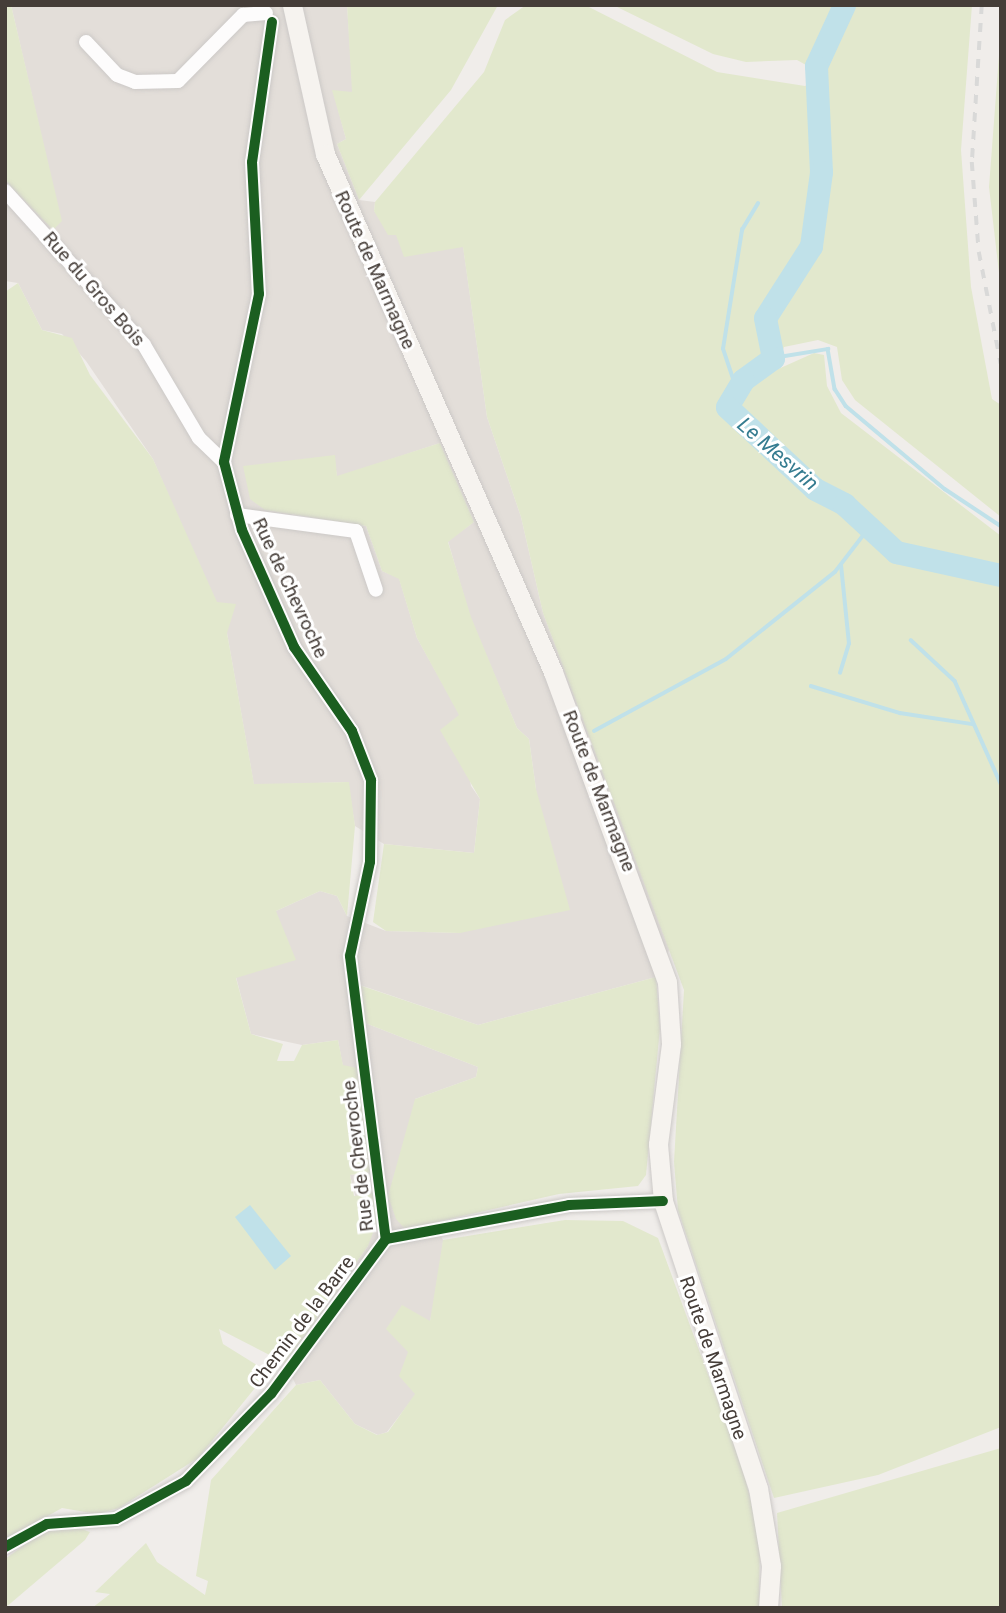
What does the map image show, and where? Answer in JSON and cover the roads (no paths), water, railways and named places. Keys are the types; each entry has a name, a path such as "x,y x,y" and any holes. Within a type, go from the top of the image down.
{"main road":[{"name":"Route de Marmagne","path":"293,14 315,122 337,184 553,672 667,982 671,1044 658,1144 663,1202 758,1488 771,1566 768,1608"}],"street":[{"name":"Rue de Chevroche","path":"268,13 252,162 259,295 224,462 237,515 294,647 352,731 371,780 370,862 351,939 351,974 386,1239"},
{"path":"86,42 117,75 135,82 178,81 243,15 293,14"},
{"name":"Rue du Gros Bois","path":"5,191 144,345 195,432 224,462"},
{"path":"237,515 356,531 376,590"},
{"path":"386,1239 569,1205 663,1202"},
{"name":"Chemin de la Barre","path":"5,1547 47,1524 116,1519 202,1468 289,1371 386,1239"}],"water":[{"path":"250,1205 291,1256 275,1270 235,1217"}],"waterway":[{"name":"Le Mesvrin","path":"844,5 816,66 821,172 811,246 765,318 773,358 743,380 727,407 815,489 844,504 896,552 1001,575"},
{"path":"736,388 723,349 742,230 758,203"},
{"path":"773,358 828,349 835,389 846,406 945,489 1001,526"},
{"path":"594,731 726,659 835,572 868,529"},
{"path":"840,673 849,644 841,565"},
{"path":"911,640 955,681 1001,784"},
{"path":"811,686 900,713 972,724"}],"railway":[{"path":"982,5 972,162 979,252 1001,364"}]}
